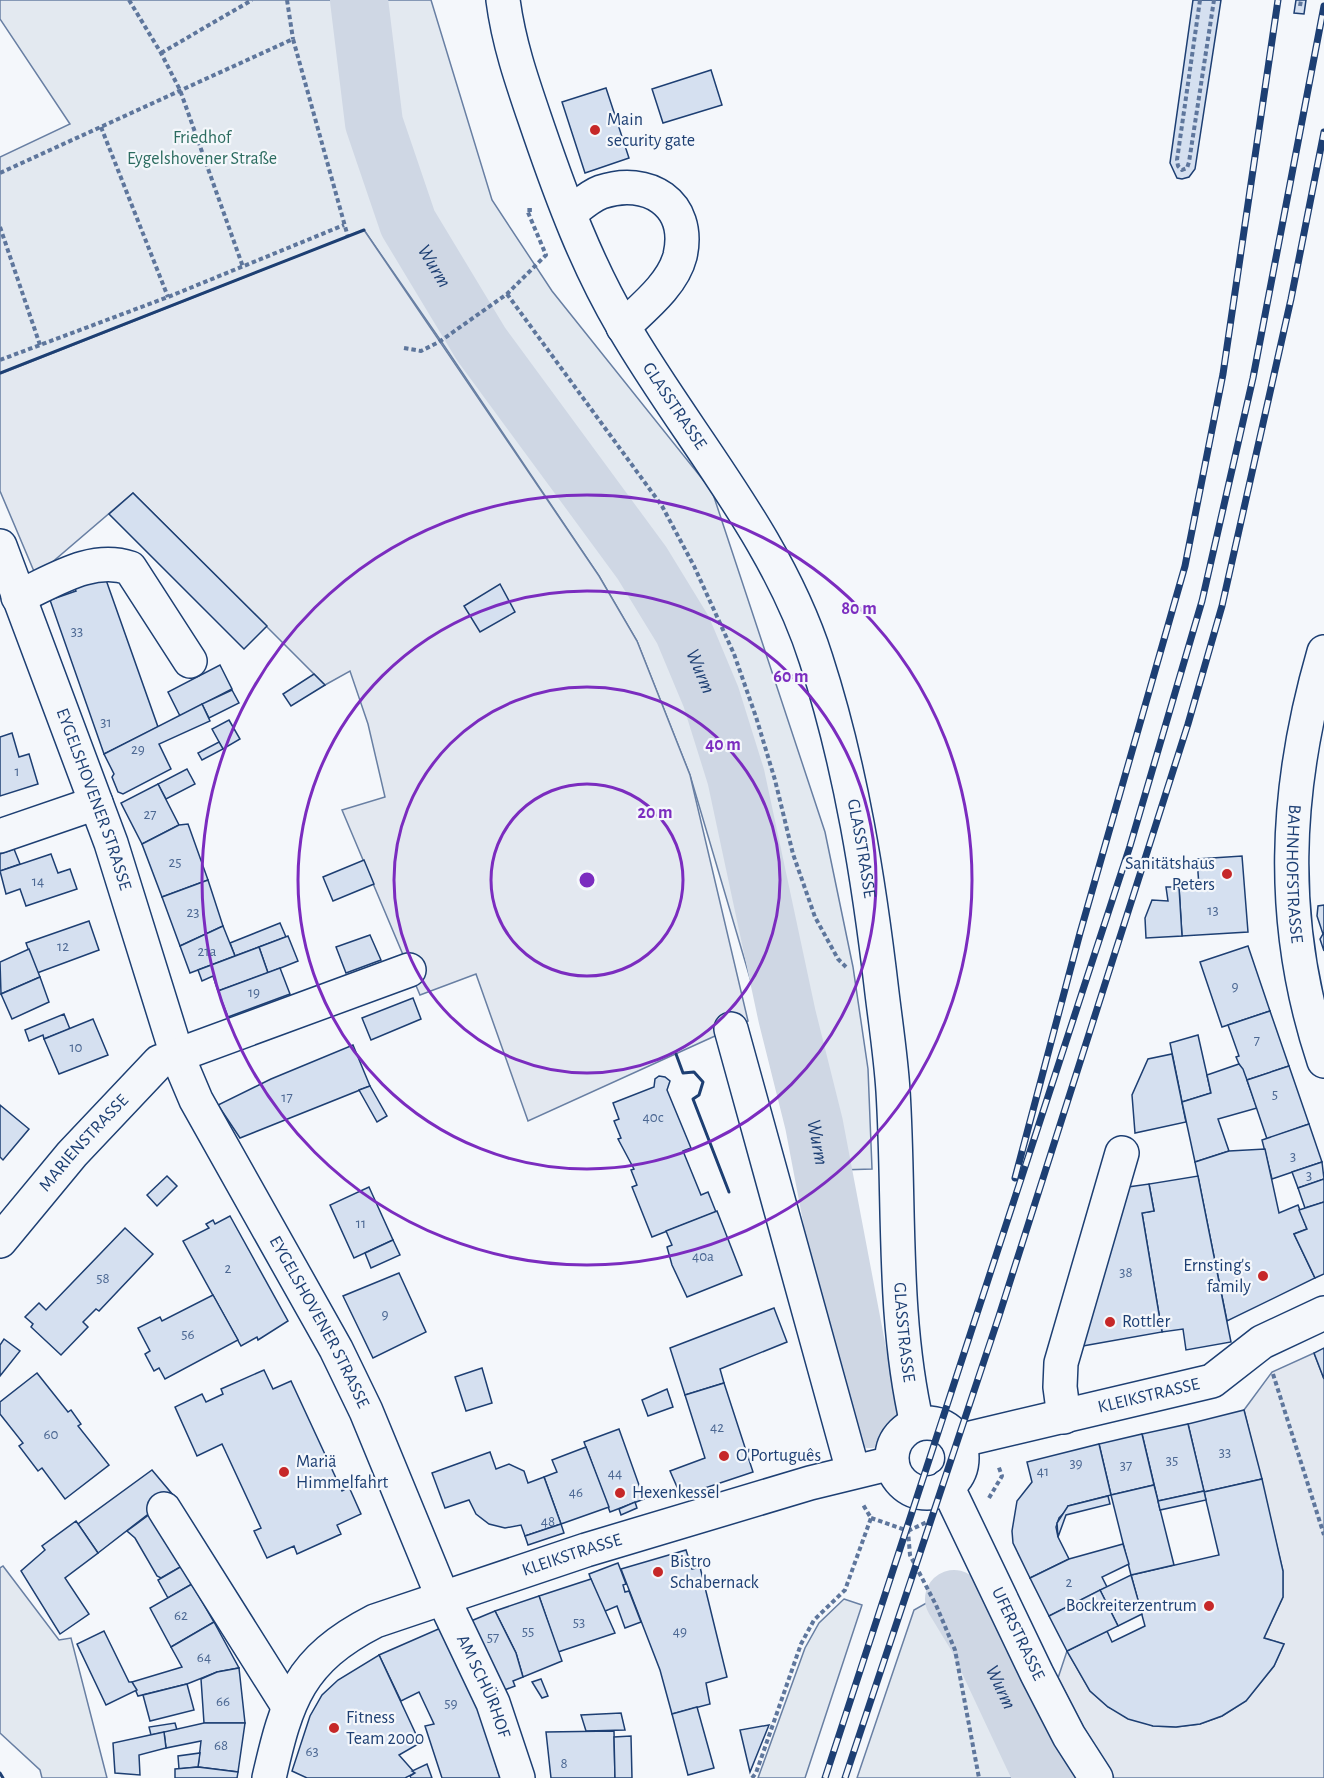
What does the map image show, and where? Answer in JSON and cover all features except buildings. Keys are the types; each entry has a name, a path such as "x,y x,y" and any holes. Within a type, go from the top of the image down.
{"street":[{"name":"GLASSTRASSE","path":"503,0 509,42 556,179 597,279 623,327 761,540 792,599 815,653 837,726 873,911 884,1005 893,1088 904,1353 917,1424"},
{"path":"570,213 600,193 634,186 660,195 679,217 682,235 680,255 674,272 649,303 623,327"},
{"name":"EYGELSHOVENER STRASSE","path":"0,546 96,803 177,1055 196,1100 233,1169 336,1349 366,1411 443,1598"},
{"path":"18,597 94,564 114,563 130,568 190,661"},
{"name":"BAHNHOFSTRASSE","path":"1324,652 1296,773 1290,876 1299,970 1324,1061"},
{"path":"0,837 96,803"},
{"path":"177,1055 409,970"},
{"path":"730,1029 853,1471"},
{"name":"MARIENSTRASSE","path":"0,1241 72,1154 145,1076 159,1062 177,1055"},
{"path":"1064,1417 1060,1387 1061,1363 1122,1153"},
{"name":"KLEIKSTRASSE","path":"958,1441 1212,1381 1262,1342 1324,1313"},
{"path":"917,1424 938,1424 953,1434 958,1441 962,1454 960,1470 947,1486 932,1493 913,1490 901,1483 892,1463 891,1454 897,1438 917,1424"},
{"name":"KLEIKSTRASSE","path":"269,1778 288,1706 310,1667 346,1636 375,1621 586,1550 853,1471 892,1463"},
{"name":"UFERSTRASSE","path":"947,1486 1069,1737 1096,1778"},
{"path":"164,1509 288,1706"},
{"name":"AM SCHÜRHOF","path":"443,1598 493,1703 518,1778"}],"path":[{"path":"129,0 180,90 243,267"},
{"path":"161,53 252,0"},
{"path":"287,0 293,39 348,237"},
{"path":"1200,0 1177,160 1182,170 1187,168 1190,162 1214,0"},
{"path":"1300,6 1301,0"},
{"path":"0,173 293,39"},
{"path":"101,127 168,297"},
{"path":"404,348 421,351 441,340 507,294 546,255 527,210"},
{"path":"0,360 168,297 344,225"},
{"path":"0,227 40,345"},
{"path":"507,294 662,506 694,566 734,654 772,770 793,854 815,917 838,959 884,1005"},
{"path":"1262,1342 1324,1535"},
{"path":"853,1471 861,1500 871,1518 909,1531 910,1555 918,1575 936,1605 955,1650 963,1682 979,1777 973,1778"},
{"path":"752,1778 756,1773 801,1644 814,1620 845,1590 871,1518"}],"green space":[{"name":"Friedhof Eygelshovener Straße","path":"0,0 431,0 492,200 552,291 712,491 825,832 853,967 868,1069 872,1169 807,1171 690,775 637,641 599,576 364,230 0,373 0,157 70,124 0,19"},
{"path":"3,1566 59,1640 71,1638 107,1778 42,1778 40,1770 0,1733 0,1568"},
{"path":"937,1597 977,1601 1015,1672 1052,1752 1068,1778 857,1778 914,1610"},
{"path":"844,1599 862,1605 805,1778 758,1778 805,1648 819,1623"}],"shaded area":[{"path":"364,230 599,576 637,641 690,775 748,1021 528,1121 476,974 420,995 342,810 385,797 368,724 350,671 325,685 133,493 36,576 0,491 0,374"},
{"path":"1314,1353 1324,1379 1324,1778 1114,1778 1058,1678 1067,1651 1090,1691 1108,1707 1153,1726 1176,1727 1200,1724 1222,1716 1246,1701 1274,1666 1284,1644 1264,1638 1283,1597 1283,1571 1244,1410 1272,1372"}],"waterway":[{"name":"Wurm","path":"359,0 374,123 408,223 481,344 642,563 683,630 711,697 736,777 787,1016 814,1124 870,1419"},
{"name":"Wurm","path":"954,1599 977,1637 1038,1767 1046,1778"}],"railway":[{"path":"1015,1178 1080,933 1185,566 1223,374 1278,0"},
{"path":"825,1778 1130,846 1202,601 1253,378 1324,6"},
{"path":"845,1778 999,1316 1188,724 1222,606 1291,299 1324,132"}],"wall":[{"path":"0,373 364,230"},
{"path":"676,1054 683,1073 694,1072 703,1082 699,1095 693,1099 729,1192"},
{"path":"0,1773 3,1778"}],"place":[{"name":"Main security gate","path":"595,130"},
{"name":"Sanitätshaus Peters","path":"1227,874"},
{"name":"Ernsting's family","path":"1263,1276"},
{"name":"Rottler","path":"1110,1322"},
{"name":"O'Português","path":"724,1456"},
{"name":"Mariä Himmelfahrt","path":"284,1472"},
{"name":"Hexenkessel","path":"620,1493"},
{"name":"Bistro Schabernack","path":"658,1572"},
{"name":"Bockreiterzentrum","path":"1209,1606"},
{"name":"Fitness Team 2000","path":"334,1728"}]}
